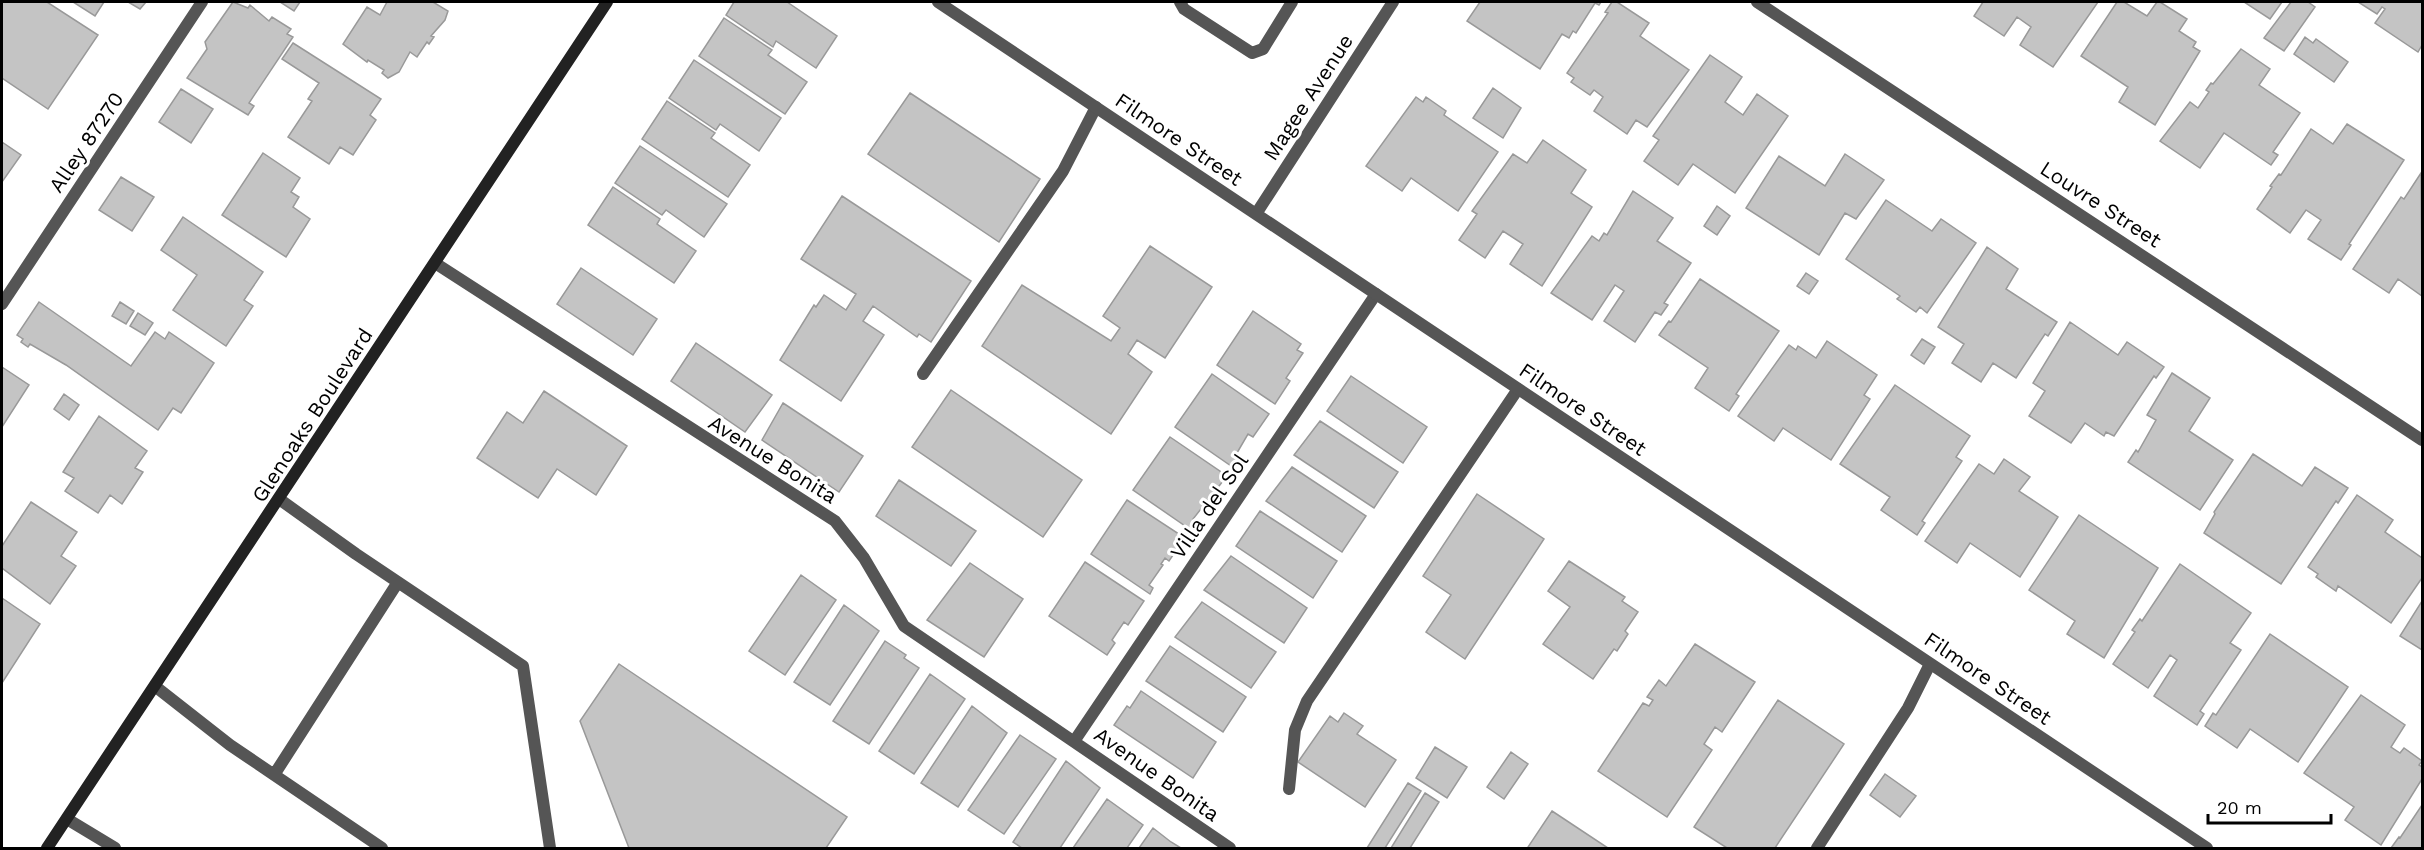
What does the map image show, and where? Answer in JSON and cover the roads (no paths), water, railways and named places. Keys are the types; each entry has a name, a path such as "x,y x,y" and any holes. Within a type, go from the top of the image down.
{"main road":[{"name":"Glenoaks Boulevard","path":"47,849 607,2"}],"street":[{"name":"Alley 87270","path":"2,304 202,2"},
{"name":"Filmore Street","path":"938,2 2207,849"},
{"path":"1180,2 1184,9 1252,53 1263,49 1292,2"},
{"name":"Magee Avenue","path":"1256,214 1393,2"},
{"name":"Louvre Street","path":"1757,2 2422,440"},
{"path":"923,374 1063,171 1096,107"},
{"name":"Avenue Bonita","path":"435,263 835,521 864,558 904,626 1075,740 1230,849"},
{"name":"Villa del Sol","path":"1075,740 1376,294"},
{"path":"1289,789 1295,730 1307,701 1518,388"},
{"path":"279,499 523,666 550,849"},
{"path":"274,775 398,582"},
{"path":"1817,849 1908,708 1930,664"},
{"path":"156,687 274,775 382,849"},
{"path":"67,819 115,849"}]}
